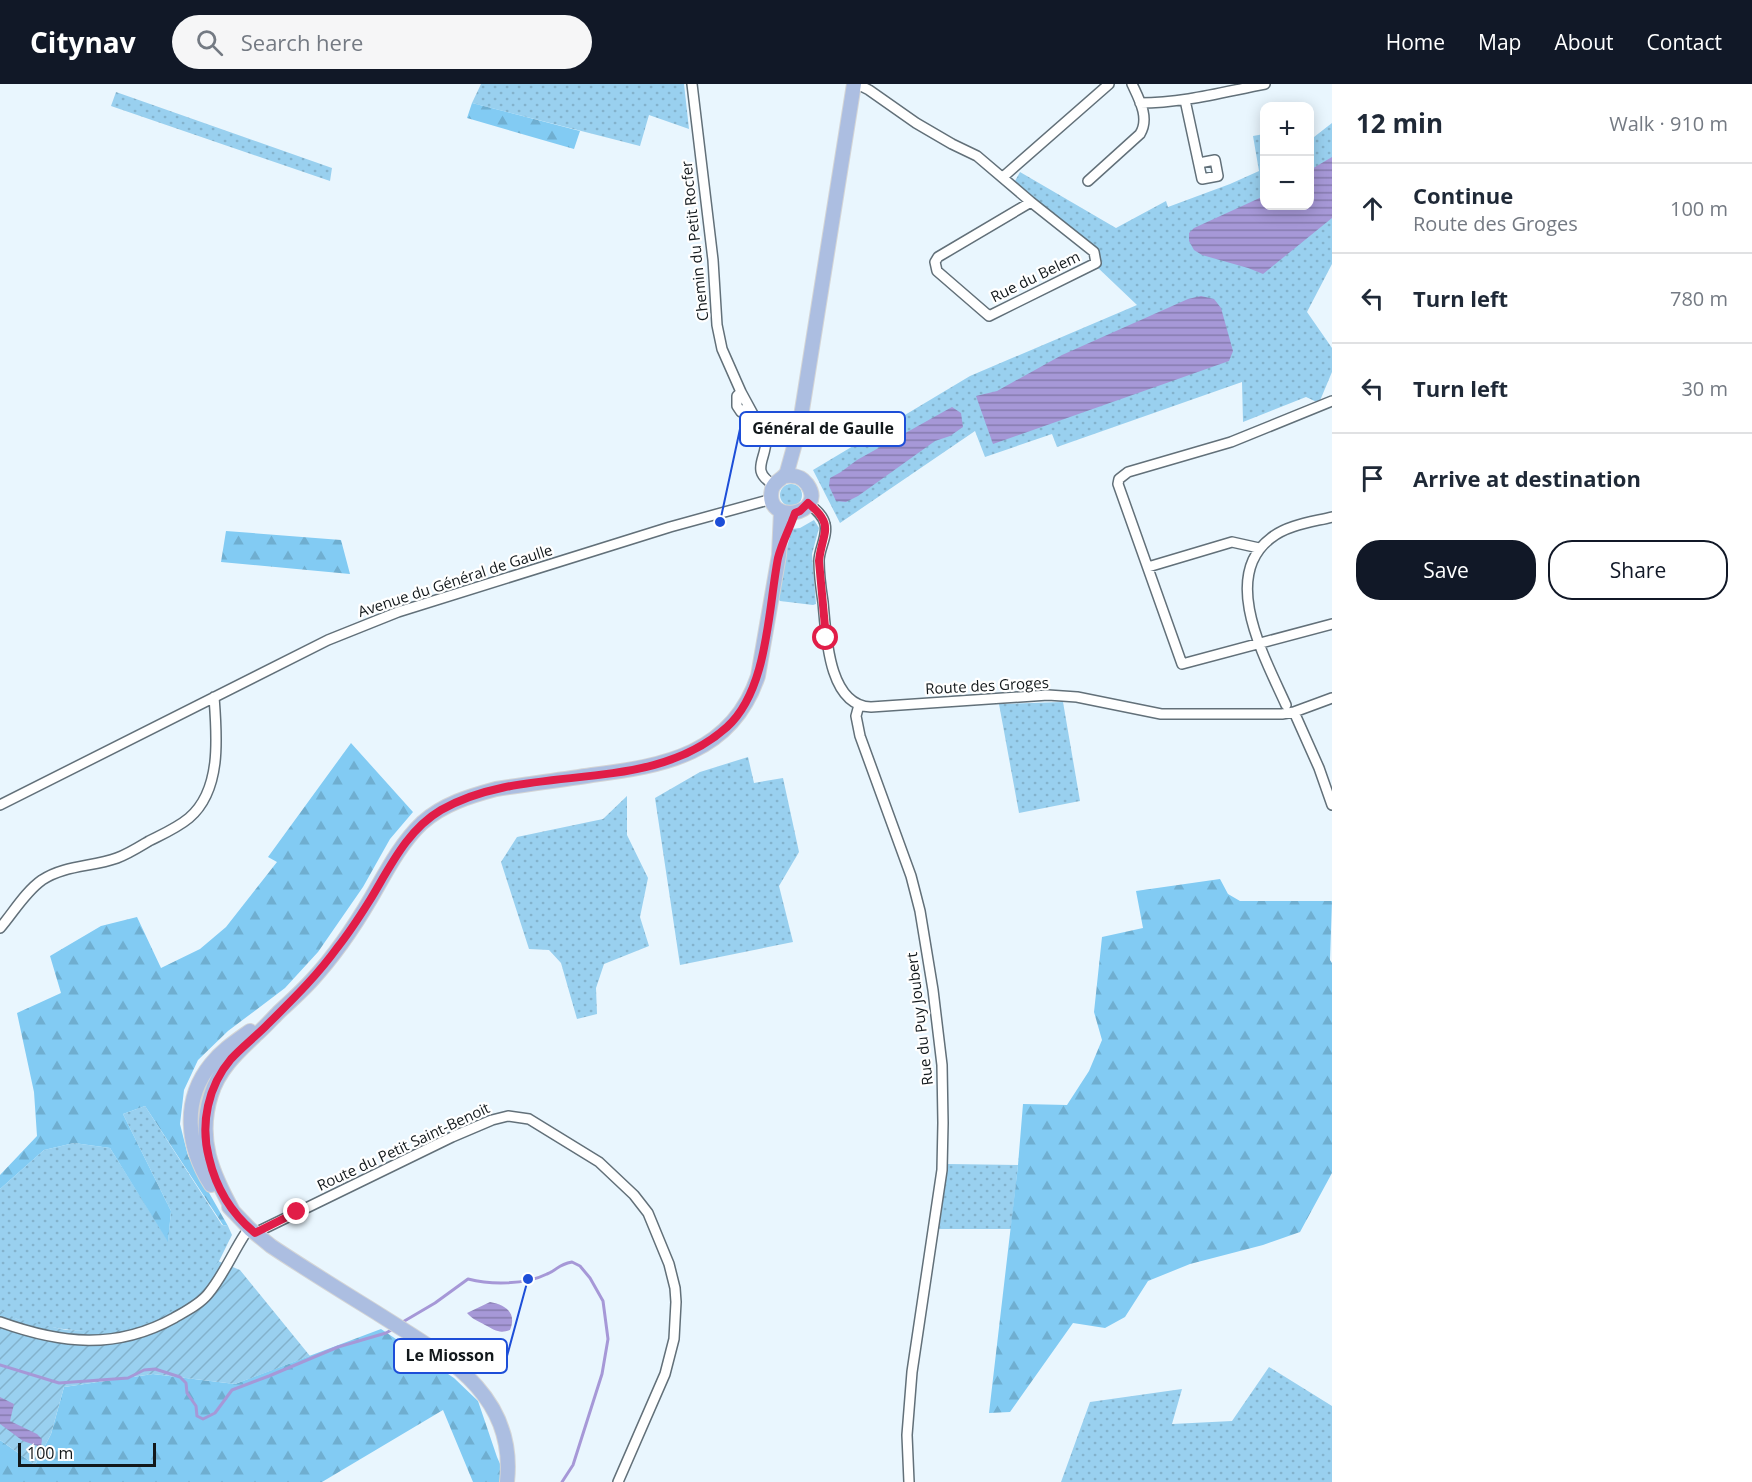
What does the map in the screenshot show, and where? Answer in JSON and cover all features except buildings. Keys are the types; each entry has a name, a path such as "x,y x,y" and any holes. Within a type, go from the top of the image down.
{"main road":[{"path":"780,480 797,476 809,487 810,498 800,511 788,512 777,508 772,500 772,494 780,480 790,463 799,429 855,84"},
{"path":"799,429 799,464 802,479"},
{"path":"507,1482 507,1461 500,1426 491,1406 473,1381 451,1361 296,1263 253,1231 233,1212 210,1184 196,1155 190,1127 194,1099 204,1072 222,1052 279,1011 311,981 357,920 393,859 413,833 440,810 496,789 635,770 668,761 699,747 727,727 745,706 758,676 788,512"}],"street":[{"name":"Chemin du Petit Rocfer","path":"692,84 713,260 718,331 722,349 741,392 766,438 760,466 761,474 764,479 780,480"},
{"path":"855,84 869,90 916,123 977,156 1030,202"},
{"path":"1003,177 1109,84"},
{"path":"1088,181 1140,134 1144,123 1140,103 1132,84"},
{"path":"1140,103 1185,100 1265,84"},
{"path":"1185,100 1199,163"},
{"name":"Rue du Belem","path":"1030,202 1095,252 1096,263 989,316 937,271 935,262 938,256 1030,202"},
{"path":"1332,401 1231,442 1123,475 1119,479 1119,489 1182,664 1332,624"},
{"name":"Avenue du Général de Gaulle","path":"0,805 328,640 398,612 670,527 772,500"},
{"path":"808,503 820,514 826,526 819,561 826,638 831,663 838,683 847,696 859,705"},
{"path":"1286,705 1259,643 1248,608 1246,593 1248,577 1252,561 1259,548 1272,536 1290,528 1332,517"},
{"path":"1148,567 1232,542 1259,548"},
{"name":"Route des Groges","path":"859,705 871,707 1048,695 1077,697 1161,714 1269,715 1294,712 1332,698"},
{"path":"0,928 33,887 53,874 116,858 189,818 201,805 213,776 216,748 214,697"},
{"name":"Rue du Puy Joubert","path":"859,705 856,716 860,736 911,876 920,911 942,1065 942,1170 912,1372 908,1435 909,1482"},
{"path":"1294,712 1319,768 1332,805"},
{"name":"Route du Petit Saint-Benoit","path":"253,1231 452,1137 492,1120 508,1116 529,1119 599,1162 634,1195 648,1213 669,1264 676,1302 674,1339 665,1374 618,1482"},
{"path":"0,1322 30,1333 68,1339 130,1337 144,1332 186,1311 207,1295 219,1280 245,1234 253,1231"}],"shaded area":[{"path":"481,84 684,84 689,129 649,115 640,146 472,103"},
{"path":"116,92 332,168 330,181 111,106"},
{"path":"1332,123 1332,264 1307,312 1332,348 1332,372 1319,403 1306,397 1243,422 1242,382 1057,447 1052,434 985,457 975,431 840,523 813,470 970,376 1137,305 1096,266 1098,253 1015,181 1020,172 1116,228 1166,201 1168,207 1259,171 1253,136 1260,135 1260,210 1314,210 1314,137"},
{"path":"1332,157 1332,218 1263,274 1202,255 1194,250 1189,241 1189,233 1194,228 1260,198 1260,210 1314,210 1314,168"},
{"path":"1201,296 1214,299 1221,308 1233,351 1229,361 993,444 976,396 997,391 1062,355 1188,299"},
{"path":"952,407 961,413 963,427 950,436 935,441 858,496 846,502 836,501 829,486 830,478 857,460"},
{"path":"791,484 799,487 802,495 799,503 791,506 783,503 780,495 783,487"},
{"path":"814,520 819,528 812,554 816,604 780,601 777,597 792,529 800,528"},
{"path":"1063,702 1080,801 1019,813 999,704"},
{"path":"748,757 754,783 783,778 799,852 779,886 793,942 680,965 655,798 700,772"},
{"path":"627,796 627,835 648,878 640,917 649,946 604,964 596,988 597,1014 577,1019 561,963 549,950 529,949 501,862 517,837 603,819"},
{"path":"145,1106 222,1225 228,1226 232,1235 204,1286 172,1312 128,1330 96,1332 61,1329 29,1323 0,1310 0,1189 44,1150 74,1143 110,1148 168,1241 171,1211 123,1114"},
{"path":"948,1164 1018,1165 1011,1229 939,1229"},
{"path":"218,1261 240,1270 310,1356 235,1384 153,1374 64,1387 51,1434 35,1465 0,1440 0,1310 17,1319 66,1330 110,1331 139,1327 170,1312 200,1291"},
{"path":"490,1302 501,1305 509,1311 512,1319 510,1330 503,1332 494,1330 467,1313"},
{"path":"1269,1367 1332,1406 1332,1482 1061,1482 1090,1402 1182,1389 1172,1424 1232,1421"},
{"path":"0,1397 14,1404 10,1421 37,1434 42,1439 41,1447 23,1441 0,1424"}],"green space":[{"path":"472,103 580,131 574,149 467,118"},
{"path":"226,531 341,540 350,574 221,562"},
{"path":"351,743 413,812 390,839 363,887 318,952 285,988 228,1031 198,1060 184,1090 180,1124 188,1156 228,1226 223,1225 145,1106 123,1114 171,1211 168,1242 110,1148 74,1143 44,1150 0,1189 0,1175 37,1136 34,1092 17,1013 61,993 50,956 101,926 137,917 161,968 200,949 226,927 277,862 268,857"},
{"path":"1220,879 1228,894 1240,901 1332,901 1330,960 1332,963 1332,1173 1300,1232 1263,1245 1190,1264 1148,1281 1125,1317 1105,1328 1073,1323 1010,1412 989,1413 1023,1104 1067,1105 1089,1071 1102,1040 1094,1012 1102,937 1143,928 1136,891"},
{"path":"381,1329 454,1378 478,1401 508,1482 473,1482 443,1410 322,1482 0,1482 0,1440 35,1465 51,1434 64,1387 153,1374 235,1384"}],"waterway":[{"path":"401,1323 435,1303 468,1279 497,1283 518,1282 538,1278 567,1263 572,1262 580,1266 603,1301 608,1339 602,1374 573,1465 562,1482"},
{"path":"0,1365 59,1383 128,1378 144,1370 155,1369 180,1377 186,1383 187,1393 196,1406 197,1416 203,1419 215,1413 232,1390 338,1347 393,1329"}],"place":[{"name":"Général de Gaulle","path":"720,522"},
{"name":"Le Miosson","path":"528,1279"}],"route":[{"path":"297,1212 255,1233 233,1212 216,1180 207,1152 205,1136 207,1108 217,1080 231,1059 295,998 327,962 370,900 393,859 413,833 440,810 475,795 496,789 652,766 699,747 727,727 745,706 753,691 758,676 779,555 795,513 805,508 808,503 820,514 826,526 819,561 826,638"}]}
